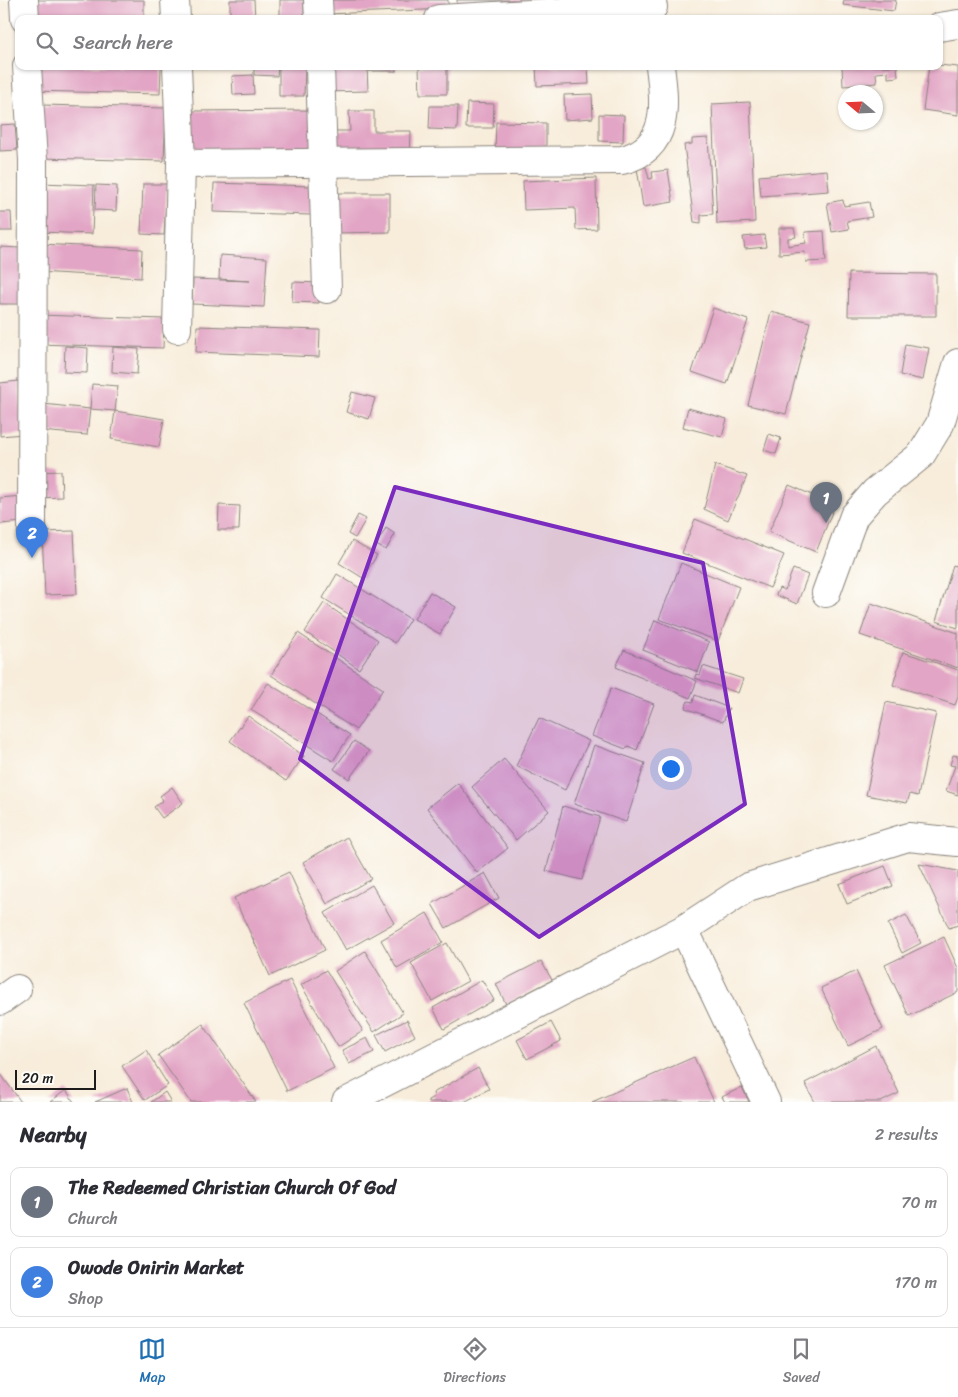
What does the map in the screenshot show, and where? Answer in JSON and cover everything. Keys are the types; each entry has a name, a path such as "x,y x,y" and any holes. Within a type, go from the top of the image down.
{"street":[{"path":"24,0 25,15"},
{"path":"175,0 176,15"},
{"path":"318,0 319,15"},
{"path":"525,15 653,9"},
{"path":"943,26 958,24"},
{"path":"28,70 33,160 32,532"},
{"path":"177,70 181,164 177,329"},
{"path":"320,70 327,290"},
{"path":"181,164 622,160 632,158 647,148 660,129 664,104 660,70"},
{"path":"826,593 854,516 876,492 921,456 940,424 958,363"},
{"path":"346,1102 684,929 748,887 908,837 958,842"},
{"path":"684,929 766,1102"}],"highlighted area":[{"path":"395,487 703,563 745,804 539,937 300,759"}],"building":[{"path":"31,0 144,0 144,15 31,15"},
{"path":"230,0 254,0 255,15 230,15"},
{"path":"280,0 304,0 304,15 280,15"},
{"path":"325,0 448,0 448,9 326,14"},
{"path":"457,0 558,0 457,8"},
{"path":"844,0 896,0 894,11 843,5"},
{"path":"943,65 958,67 958,115 923,110 928,70 943,70"},
{"path":"32,70 161,70 160,94 31,91"},
{"path":"254,70 278,70 277,76 254,75"},
{"path":"279,70 305,70 304,96 279,96"},
{"path":"325,70 367,70 368,91 325,92"},
{"path":"369,70 396,70 396,71"},
{"path":"419,70 447,70 447,94 420,94"},
{"path":"536,70 588,70 589,84 537,86"},
{"path":"842,70 897,70 898,77 888,78 888,72 876,73 877,83 843,85"},
{"path":"253,75 254,94 233,95 232,76"},
{"path":"592,94 593,118 565,120 564,95"},
{"path":"750,102 755,222 717,224 712,104"},
{"path":"467,103 494,104 493,128 466,128"},
{"path":"42,105 166,108 164,161 40,158"},
{"path":"430,106 458,106 457,130 429,129"},
{"path":"314,110 315,157 188,159 188,111"},
{"path":"349,111 374,111 374,131 411,131 410,159 328,159 328,131 350,131"},
{"path":"599,114 624,115 623,142 599,141"},
{"path":"496,122 546,123 546,152 495,151"},
{"path":"15,124 17,150 0,151 0,125"},
{"path":"708,138 713,214 701,215 701,223 694,222 684,145 692,144 692,139"},
{"path":"646,167 649,179 653,178 652,172 668,170 673,202 643,207 637,168"},
{"path":"827,170 829,191 761,196 759,176"},
{"path":"596,178 597,229 576,230 575,208 524,210 523,181"},
{"path":"41,183 94,185 92,234 40,232"},
{"path":"214,183 312,186 311,215 213,212"},
{"path":"143,184 167,184 164,235 141,234"},
{"path":"96,185 117,186 116,211 95,210"},
{"path":"336,193 390,193 390,232 336,233"},
{"path":"843,200 844,206 869,202 872,217 847,221 849,229 832,232 827,203"},
{"path":"0,212 11,212 12,231 0,231"},
{"path":"779,228 794,228 796,237 788,238 788,246 806,243 805,232 824,231 826,261 806,262 805,252 779,254"},
{"path":"764,235 766,247 745,249 743,237"},
{"path":"39,244 142,249 141,278 37,272"},
{"path":"0,247 20,248 20,304 0,304"},
{"path":"220,255 267,258 264,307 192,304 193,279 250,281 219,279"},
{"path":"849,273 936,274 936,316 848,316"},
{"path":"293,282 320,283 319,303 292,302"},
{"path":"713,308 748,320 727,384 692,372"},
{"path":"771,312 810,322 786,414 748,405"},
{"path":"38,315 164,319 163,348 37,344"},
{"path":"197,326 320,330 319,357 196,352"},
{"path":"905,344 929,348 923,380 900,375"},
{"path":"65,346 88,348 87,373 64,372"},
{"path":"113,347 139,349 137,374 112,372"},
{"path":"19,381 23,434 0,436 0,383"},
{"path":"92,384 118,386 115,411 90,409"},
{"path":"352,392 375,398 369,419 346,412"},
{"path":"43,404 90,409 87,435 40,431"},
{"path":"688,408 727,419 722,437 683,427"},
{"path":"115,411 164,419 159,447 111,439"},
{"path":"769,434 781,438 776,454 764,450"},
{"path":"715,465 747,476 728,520 704,509"},
{"path":"61,471 62,497 37,498 36,472"},
{"path":"789,485 835,505 816,552 769,532"},
{"path":"22,496 24,522 0,524 0,498"},
{"path":"219,505 240,506 239,530 218,530"},
{"path":"358,515 366,519 355,538 348,534"},
{"path":"695,519 784,555 770,588 682,553"},
{"path":"386,528 395,534 386,550 376,545"},
{"path":"74,531 77,594 45,595 42,532"},
{"path":"352,541 377,555 363,578 339,563"},
{"path":"681,563 739,587 718,641 659,619"},
{"path":"953,565 958,567 958,628 936,621"},
{"path":"793,569 808,575 797,604 776,595 779,588 785,590"},
{"path":"337,574 410,619 395,643 323,598"},
{"path":"430,592 456,607 440,634 414,619"},
{"path":"324,603 378,640 359,669 305,632"},
{"path":"871,603 958,633 958,668 860,635"},
{"path":"655,620 709,642 698,672 643,650"},
{"path":"298,633 383,689 356,730 271,675"},
{"path":"624,650 697,681 690,698 616,667"},
{"path":"903,652 958,670 958,697 955,705 893,685"},
{"path":"703,666 743,679 738,693 695,678 696,674 700,675"},
{"path":"268,683 350,735 333,761 251,710"},
{"path":"611,688 654,704 637,750 628,746 626,749 592,736"},
{"path":"695,695 729,708 723,722 685,708 688,701 693,702"},
{"path":"886,702 936,713 918,796 910,794 907,803 866,795"},
{"path":"248,716 304,756 286,781 230,741"},
{"path":"539,718 589,741 565,790 516,766"},
{"path":"354,741 369,751 349,779 334,769"},
{"path":"594,745 645,763 626,822 574,804"},
{"path":"953,755 958,756 958,795 946,791 955,766 950,765"},
{"path":"504,759 549,811 516,840 472,787"},
{"path":"458,783 508,848 477,873 427,808"},
{"path":"172,787 183,803 162,818 154,807 163,800 160,796"},
{"path":"563,806 600,817 582,880 546,871"},
{"path":"347,837 371,879 327,904 303,862"},
{"path":"919,864 958,871 958,925 949,928"},
{"path":"885,866 893,886 847,904 839,884"},
{"path":"289,872 325,950 270,976 234,898"},
{"path":"485,873 499,898 446,928 432,904"},
{"path":"372,885 394,923 346,950 325,913"},
{"path":"427,913 443,942 397,968 381,940"},
{"path":"906,915 921,943 902,953 888,924"},
{"path":"944,937 958,968 958,992 909,1016 885,965"},
{"path":"447,943 468,981 432,1001 411,963"},
{"path":"365,951 403,1013 374,1032 335,971"},
{"path":"541,961 552,980 506,1004 496,984"},
{"path":"326,970 363,1031 338,1047 301,985"},
{"path":"856,971 883,1029 848,1046 821,988"},
{"path":"290,980 334,1068 287,1091 244,1003"},
{"path":"482,980 494,1000 444,1029 433,1008"},
{"path":"407,1020 415,1036 385,1052 376,1035"},
{"path":"551,1022 561,1041 527,1059 517,1040"},
{"path":"203,1024 256,1102 191,1102 158,1055"},
{"path":"367,1038 374,1052 349,1064 342,1050"},
{"path":"876,1046 899,1093 881,1102 815,1102 805,1083"},
{"path":"146,1050 168,1085 145,1100 122,1066"},
{"path":"694,1057 714,1102 592,1102"},
{"path":"478,1068 489,1089 464,1102 428,1102 428,1100 434,1097 433,1093"},
{"path":"0,1073 21,1102 0,1102"},
{"path":"742,1087 749,1102 725,1102 722,1097"},
{"path":"127,1088 133,1102 95,1102"},
{"path":"66,1090 74,1102 50,1102"},
{"path":"165,1092 171,1102 151,1102"}],"place":[{"name":"The Redeemed Christian Church Of God","path":"826,523"},
{"name":"Owode Onirin Market","path":"32,558"}]}
